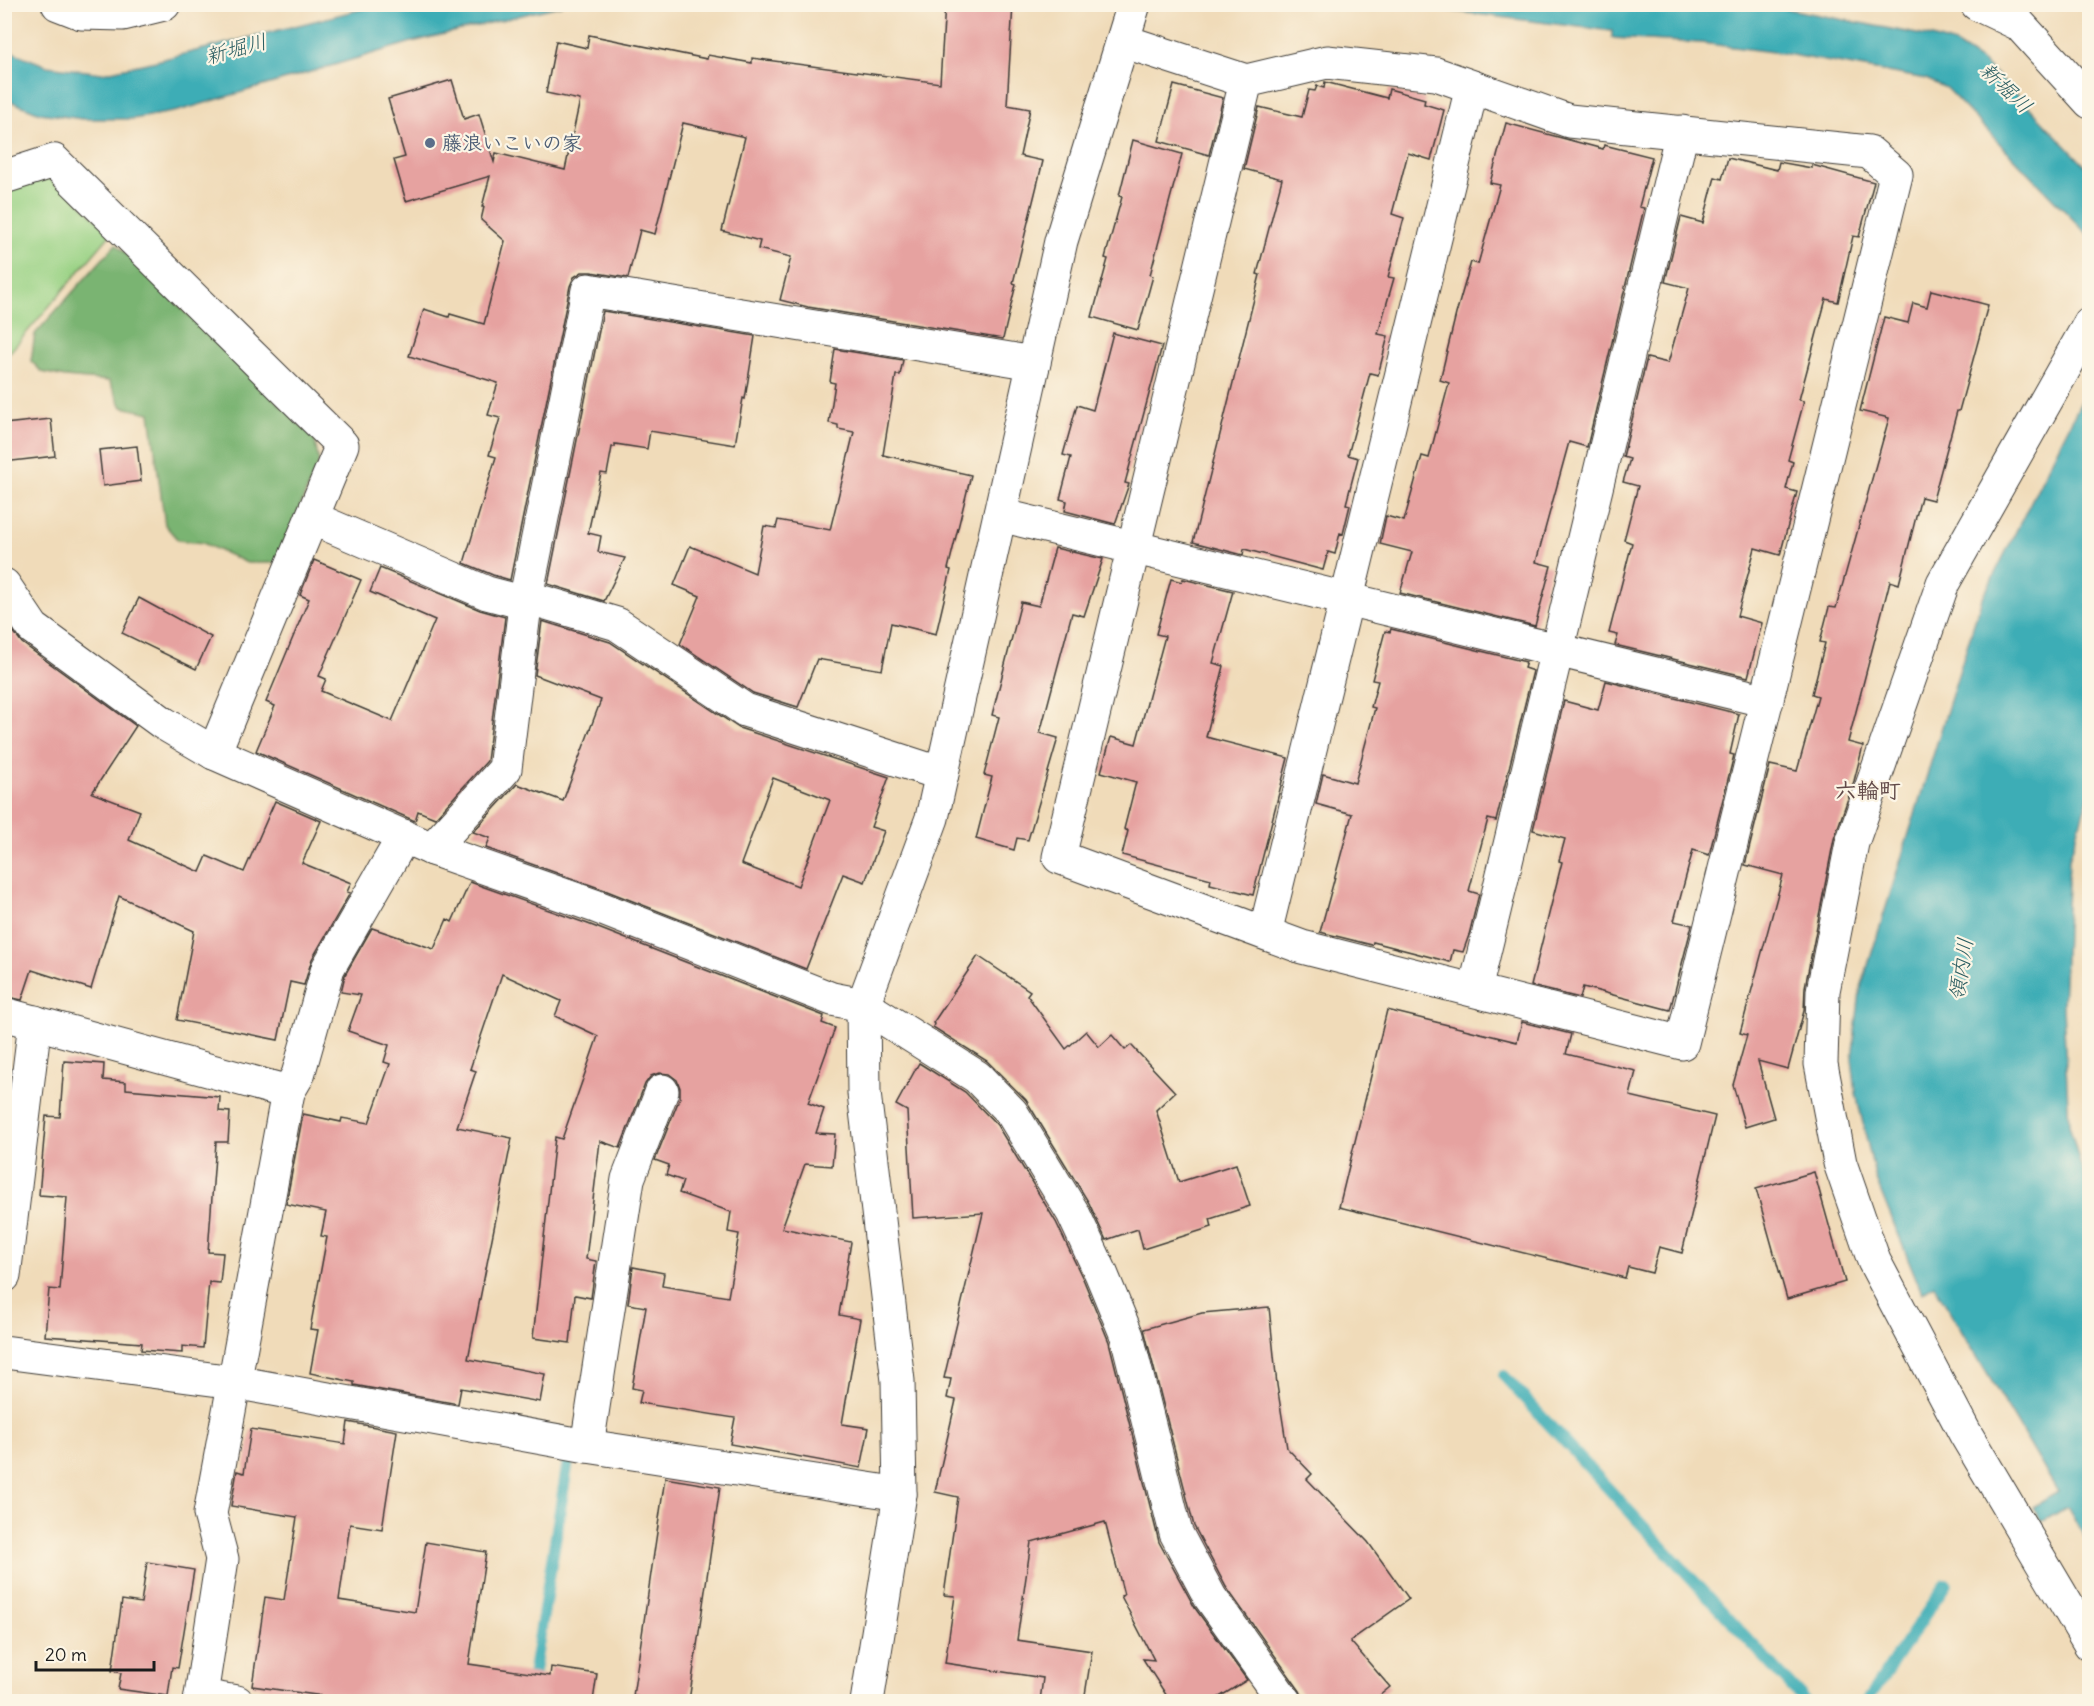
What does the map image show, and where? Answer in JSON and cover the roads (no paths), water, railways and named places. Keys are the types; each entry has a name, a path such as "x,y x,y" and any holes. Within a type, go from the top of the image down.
{"street":[{"path":"58,4 81,13 164,4"},
{"path":"867,1701 900,1494 898,1381 864,1093 863,1005 932,818 1061,241 1134,4"},
{"path":"1977,4 2019,24 2090,102"},
{"path":"1123,40 1246,81 1327,62 1436,74 1569,121 1869,152 1896,175 1682,1043 1302,947 1059,857 1246,81"},
{"path":"1265,933 1472,87"},
{"path":"1475,990 1682,132"},
{"path":"4,177 54,161 342,445 214,753"},
{"path":"237,1701 201,1699 222,1559 210,1514 288,1092 298,1075 327,968 418,842 505,769 525,600 588,290 1034,363"},
{"path":"2090,323 1943,583 1852,843 1822,991 1821,1064 1840,1163 1874,1261 1965,1433 2090,1644"},
{"path":"1000,515 1767,701"},
{"path":"312,518 487,593 525,600 617,624 745,710 942,774"},
{"path":"4,585 33,628 163,723 214,753 418,842 596,906 832,999 863,1005 977,1077 1012,1113 1056,1184 1082,1233 1126,1336 1176,1533 1210,1597 1277,1697"},
{"path":"4,1276 20,1018 288,1092"},
{"path":"587,1446 628,1179 662,1091"},
{"path":"4,1352 234,1383 587,1446 900,1494"}],"water":[{"name":"新堀川","path":"378,5 563,5 412,42 178,111 133,119 82,119 40,113 5,99 5,49 47,66 102,73"},
{"name":"新堀川","path":"1403,5 1768,5 1932,37 1955,44 1980,60 2010,87 2089,170 2089,236 1946,88 1926,79 1781,53 1701,43 1612,38 1612,31"},
{"name":"領内川","path":"2089,386 2090,792 2069,859 2063,1007 2069,1124 2080,1164 2089,1186 2089,1545 2067,1507 2042,1522 2033,1507 2058,1492 1934,1285 1922,1293 1876,1180 1856,1093 1852,1059 1860,991 1981,601"}],"waterway":[{"path":"1504,1376 1806,1702"},
{"path":"529,1702 568,1461"},
{"path":"1866,1702 1946,1584"}],"place":[{"name":"藤浪いこいの家","path":"430,143"}],"district":[{"name":"六輪町","path":"1868,790"}]}
